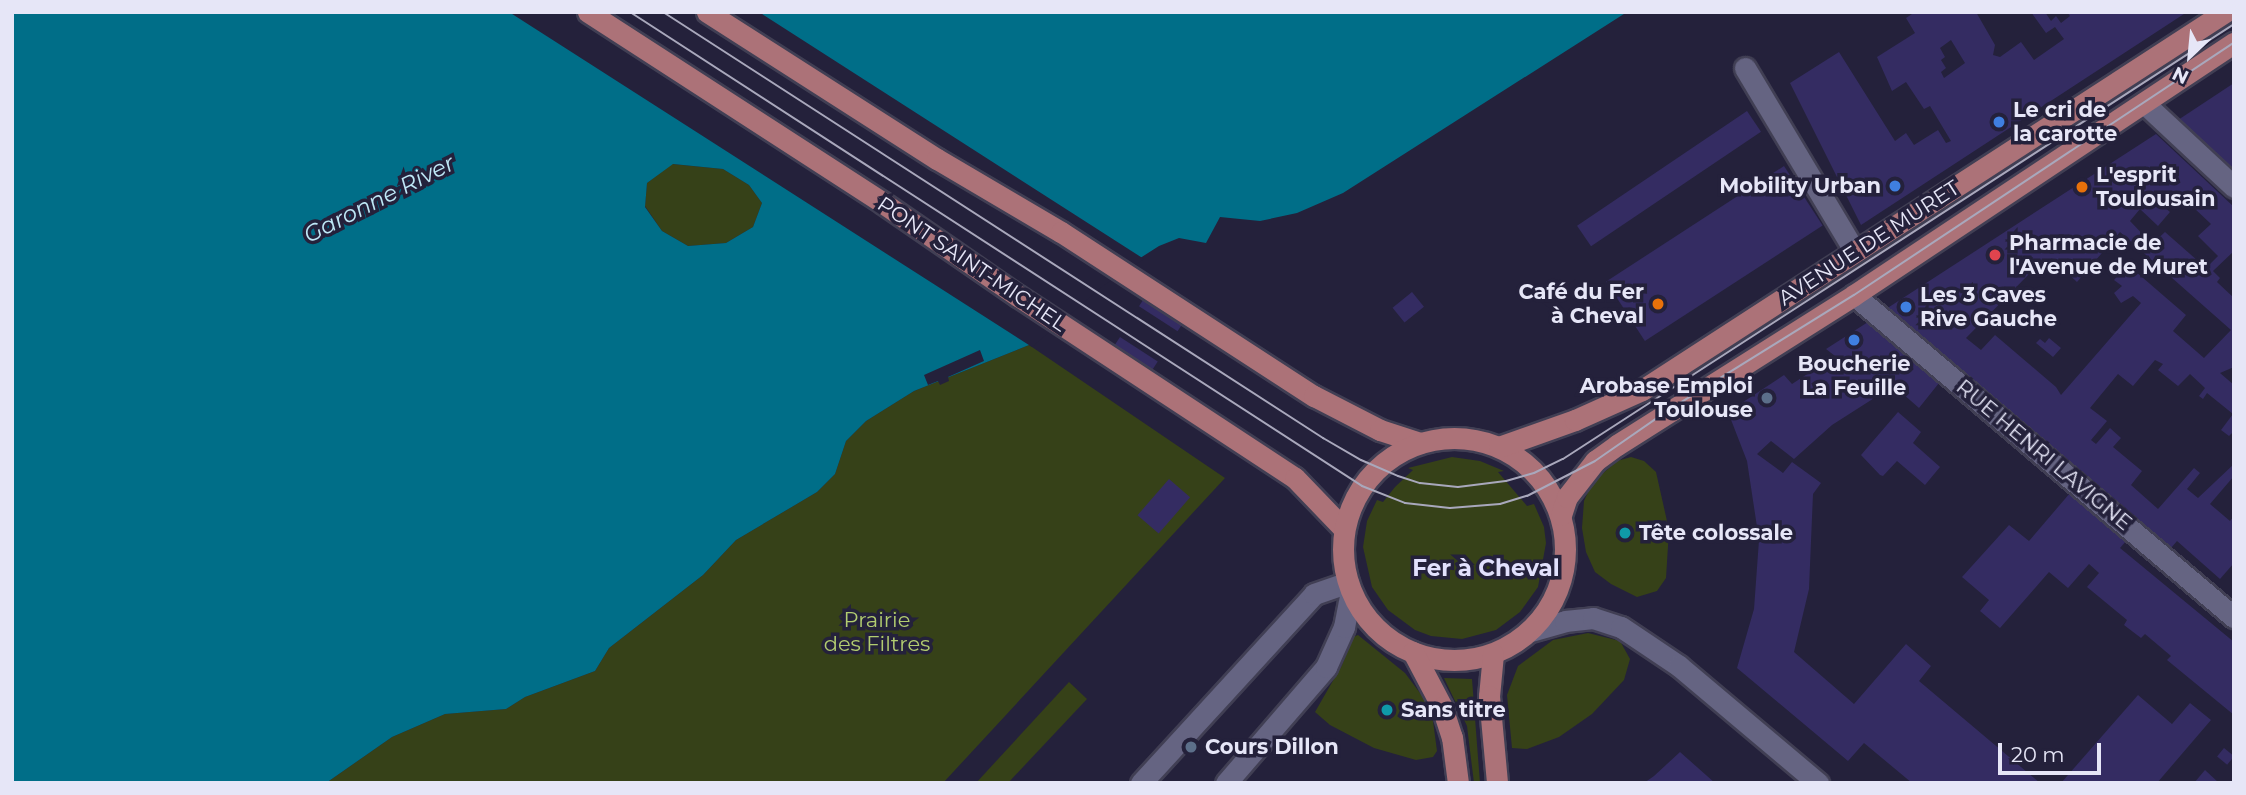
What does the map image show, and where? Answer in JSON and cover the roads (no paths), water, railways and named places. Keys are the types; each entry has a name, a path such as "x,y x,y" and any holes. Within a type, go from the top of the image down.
{"main road":[{"name":"PONT SAINT-MICHEL","path":"588,12 883,203 1295,478 1345,529"},
{"path":"707,12 937,159 1061,232 1288,379 1380,430 1420,443"},
{"name":"AVENUE DE MURET","path":"1499,447 1574,421 1642,390 2225,12"},
{"name":"AVENUE DE MURET","path":"1561,515 1567,497 1595,461 1670,408 1854,295 2234,43"},
{"path":"1447,438 1473,439 1499,447 1519,458 1548,487 1561,515 1566,540 1560,583 1544,616 1531,631 1493,653 1453,661 1413,652 1376,628 1350,587 1343,551 1351,506 1377,468 1420,443 1447,438"},
{"path":"1413,652 1441,707 1452,737 1458,783"},
{"path":"1493,653 1489,696 1497,783"}],"street":[{"path":"1745,68 1855,252"},
{"path":"2144,103 2234,187"},
{"name":"RUE HENRI LAVIGNE","path":"1854,295 2234,617"},
{"path":"1141,783 1314,594 1350,587 1344,626 1326,667 1226,783"},
{"path":"1531,631 1564,621 1593,618 1620,627 1679,666 1818,783"}],"water":[{"name":"Garonne River","path":"12,12 1627,12 1343,193 1297,213 1260,221 1220,217 1206,243 1179,238 1159,246 1101,283 1029,345 914,391 866,421 846,441 835,474 817,492 736,540 703,575 609,648 595,671 525,697 506,709 445,714 392,737 326,783 12,783","holes":["673,164 723,169 749,185 762,203 753,227 726,243 688,246 662,231 645,207 647,183"]}],"tram line":[{"path":"630,12 1362,486 1405,503 1450,508 1500,504 1527,496 1595,461 1670,409 1854,295 2234,43"},
{"path":"663,12 1323,438 1361,460 1398,476 1420,483 1458,487 1506,481 1534,473 1563,459 2234,24"}],"place":[{"name":"Le cri de la carotte","path":"1999,122"},
{"name":"Mobility Urban","path":"1895,186"},
{"name":"L'esprit Toulousain","path":"2082,187"},
{"name":"Pharmacie de l'Avenue de Muret","path":"1995,255"},
{"name":"Café du Fer à Cheval","path":"1658,304"},
{"name":"Les 3 Caves Rive Gauche","path":"1906,307"},
{"name":"Boucherie La Feuille","path":"1854,340"},
{"name":"Arobase Emploi Toulouse","path":"1767,398"},
{"name":"Tête colossale","path":"1625,533"},
{"name":"Sans titre","path":"1387,710"},
{"name":"Cours Dillon","path":"1191,747"}],"district":[{"name":"Fer à Cheval","path":"1486,568"}],"park label":[{"name":"Prairie des Filtres","path":"877,632"}]}
